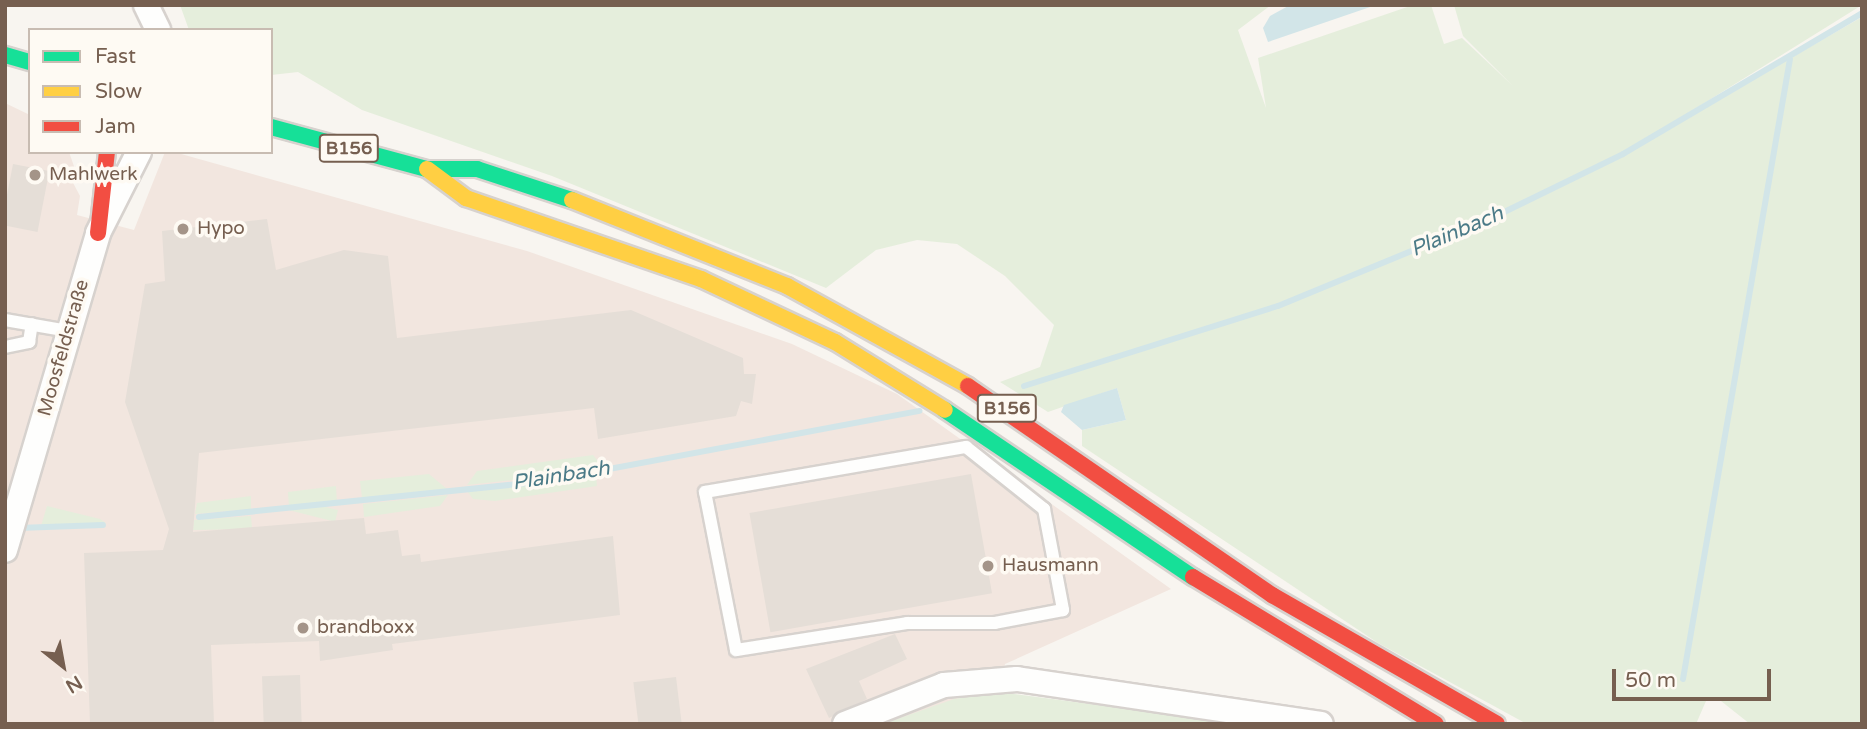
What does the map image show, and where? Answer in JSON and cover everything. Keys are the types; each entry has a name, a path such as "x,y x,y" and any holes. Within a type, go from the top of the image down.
{"main road":[{"name":"B156","path":"273,128 427,169 477,169 624,217 857,322 1000,404 1272,595 1497,724"},
{"path":"92,154 99,180"},
{"path":"98,233 99,180 106,154"},
{"name":"B156","path":"427,169 466,198 701,279 835,342 987,436 1244,612 1436,724"}],"street":[{"path":"146,5 157,28"},
{"name":"Moosfeldstraße","path":"5,550 98,233 138,154"},
{"path":"845,724 944,685 1017,679 1321,724"}],"lane":[{"path":"5,320 69,331"},
{"path":"5,347 29,342 32,324"},
{"path":"966,447 1044,509 1063,610 995,623 907,623 736,650 705,492 966,447"}],"shaded area":[{"path":"1290,5 1376,5 1268,42 1263,28 1270,16"},
{"path":"5,103 28,114 28,154 70,154 76,172 71,179 80,196 77,215 134,230 164,154 181,154 527,251 792,344 897,394 1171,589 1005,664 998,692 883,724 5,724"},
{"path":"1117,388 1126,420 1082,430 1061,412 1064,405"}],"green space":[{"path":"180,5 1271,5 1238,30 1266,108 1258,58 1413,5 1431,5 1444,44 1462,38 1513,86 1463,36 1454,5 1862,5 1611,161 1862,17 1862,724 1750,724 1721,701 1706,701 1696,724 1527,724 1378,643 1082,446 1082,430 1126,420 1117,388 1048,412 1000,382 1040,367 1054,325 1005,276 957,244 917,240 876,250 826,288 552,176 362,110 298,72 273,75 273,28 188,28"},
{"path":"593,455 603,467 595,471 467,485 477,471"},
{"path":"429,474 447,489 362,498 360,481"},
{"path":"596,476 597,486 495,501 473,499 467,491"},
{"path":"336,486 337,504 289,507 288,492"},
{"path":"448,495 440,506 364,517 363,504"},
{"path":"251,496 251,509 195,514 197,503"},
{"path":"290,498 338,510 335,522 288,510"},
{"path":"47,506 100,519 106,523 41,526"},
{"path":"251,516 252,529 193,530 194,520"},
{"path":"998,692 1242,724 883,724 954,699"}],"building":[{"path":"13,164 49,171 37,232 5,226 5,205"},
{"path":"267,219 276,270 344,250 388,256 397,338 631,310 743,358 744,374 756,374 752,404 741,401 736,416 598,439 594,408 199,453 193,532 364,518 366,534 398,530 402,556 420,554 421,562 613,536 620,615 392,644 393,650 320,661 319,641 211,645 214,724 90,724 84,553 163,550 169,529 125,402 145,284 165,281 162,231"},
{"path":"971,474 992,593 770,632 749,513"},
{"path":"895,634 907,659 859,681 867,699 829,718 806,669"},
{"path":"300,675 302,724 264,724 262,676"},
{"path":"676,677 682,724 638,724 633,682"}],"waterway":[{"name":"Plainbach","path":"1024,386 1278,306 1494,217 1623,154 1862,13"},
{"path":"1683,679 1790,59"},
{"name":"Plainbach","path":"199,517 545,481 920,411"},
{"name":"Plainbach","path":"18,528 103,525"}],"traffic: fast":[{"path":"5,55 28,61"},
{"path":"273,128 427,169 477,169 572,200"},
{"path":"945,410 1193,577"}],"traffic: slow":[{"path":"427,169 466,198 701,279 835,342 945,410"},
{"path":"572,200 787,286 968,386"}],"traffic: jam":[{"path":"98,233 107,154"},
{"path":"968,386 1272,595 1497,724"},
{"path":"1193,577 1436,724"}],"place":[{"name":"Mahlwerk","path":"35,175"},
{"name":"Hypo","path":"183,229"},
{"name":"Hausmann","path":"988,566"},
{"name":"brandboxx","path":"303,628"}]}
